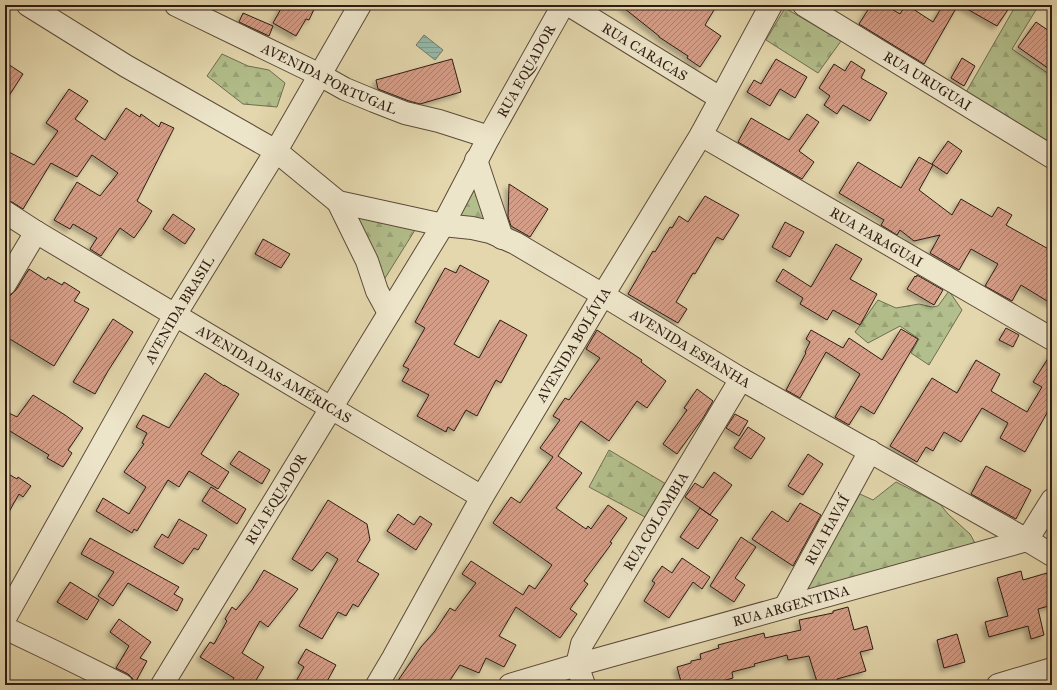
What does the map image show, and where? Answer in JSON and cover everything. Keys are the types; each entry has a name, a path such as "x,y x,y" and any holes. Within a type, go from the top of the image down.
{"street":[{"path":"28,5 126,66 276,151 338,202 367,261 377,291 389,313"},
{"name":"AVENIDA PORTUGAL","path":"176,5 346,88 405,113 439,120 489,137"},
{"name":"AVENIDA BRASIL","path":"5,618 175,315 276,151 360,5"},
{"name":"RUA EQUADOR","path":"162,685 443,225 476,160 563,5"},
{"name":"RUA CARACAS","path":"569,5 720,98"},
{"name":"AVENIDA BOLÍVIA","path":"377,685 482,497 700,134 771,5"},
{"name":"RUA URUGUAI","path":"804,5 1052,156"},
{"name":"RUA PARAGUAI","path":"700,134 1052,339"},
{"path":"476,160 502,238"},
{"name":"AVENIDA ESPANHA","path":"338,202 443,225 472,228 490,232 515,243 741,379 1052,554"},
{"name":"AVENIDA DAS AMÉRICAS","path":"5,212 36,232 482,497"},
{"path":"5,284 36,232"},
{"name":"RUA COLOMBIA","path":"580,675 582,644 741,379"},
{"name":"RUA HAVAÍ","path":"785,607 870,452"},
{"path":"1027,540 1052,500"},
{"name":"RUA ARGENTINA","path":"510,685 580,675 785,607 1027,540"},
{"path":"5,628 122,685"},
{"path":"998,685 1052,669"}],"green space":[{"path":"1016,5 1039,5 1012,49 1052,76 1052,151 965,94"},
{"path":"785,8 841,41 818,73 766,40"},
{"path":"222,54 248,66 269,70 285,83 277,107 243,104 207,76"},
{"path":"475,173 489,222 451,220"},
{"path":"348,209 415,230 382,283"},
{"path":"949,291 962,310 929,365 911,353 919,339 900,326 868,343 855,332 878,300 896,308 919,304 932,307 938,306"},
{"path":"609,450 666,484 645,517 589,487"},
{"path":"896,482 940,504 948,514 970,534 975,543 800,592 860,494 873,500"}],"shaded area":[{"path":"424,35 443,50 435,60 416,45"}],"building":[{"path":"278,5 316,5 309,20 306,19 296,36 273,23 282,7"},
{"path":"620,5 717,5 705,25 721,36 700,67 687,58 688,56 659,37"},
{"path":"871,5 885,5 900,14 907,5 933,22 943,5 958,5 924,64 859,24"},
{"path":"960,5 1011,5 997,26"},
{"path":"243,13 273,26 269,36 239,22"},
{"path":"1036,22 1052,33 1052,71 1018,47"},
{"path":"962,58 975,66 964,86 951,78"},
{"path":"452,59 461,92 420,104 378,89 376,80"},
{"path":"776,59 807,77 795,98 780,89 770,106 747,92 754,80 761,84"},
{"path":"851,61 865,70 861,78 887,93 870,121 843,105 837,114 824,105 830,96 819,88 834,64 845,71"},
{"path":"5,62 23,74 5,102"},
{"path":"69,89 88,101 75,119 105,140 126,108 140,117 141,114 159,127 161,122 174,128 137,201 152,211 134,238 120,228 101,256 90,249 97,238 73,224 70,229 54,220 77,182 100,196 118,173 92,155 77,177 51,163 23,209 12,202 5,200 5,150 34,165 58,131 46,123"},
{"path":"807,114 819,122 799,151 814,162 802,179 738,142 751,118 789,140"},
{"path":"948,141 962,151 947,174 932,164"},
{"path":"919,157 933,165 919,190 952,215 961,199 992,217 998,207 1012,215 1006,225 1052,251 1052,304 1021,285 1012,301 985,286 998,264 971,249 959,270 930,253 940,235 914,241 900,230 897,235 881,225 884,220 839,193 858,162 901,188"},
{"path":"509,184 548,209 530,237 511,226 508,217"},
{"path":"705,196 739,215 723,240 717,237 676,302 687,309 678,323 628,294 653,251 655,252 670,227 672,228 679,216 688,222"},
{"path":"173,214 195,229 185,244 163,229"},
{"path":"785,222 804,232 790,257 772,247"},
{"path":"263,239 290,254 281,268 255,254"},
{"path":"836,244 862,259 850,279 877,294 860,325 833,310 827,320 800,304 803,298 776,281 783,269 811,287"},
{"path":"460,265 489,281 454,344 479,358 500,320 527,335 501,383 496,380 477,416 466,410 454,431 448,427 446,432 417,416 429,395 402,381 409,369 403,366 425,328 415,322 445,268 456,273"},
{"path":"29,269 46,280 48,277 62,285 64,282 80,292 74,301 89,309 54,366 5,336 5,300 7,296 11,295 16,290"},
{"path":"917,275 943,290 934,305 907,289"},
{"path":"113,319 133,332 95,394 73,382"},
{"path":"1006,328 1019,335 1013,347 999,340"},
{"path":"901,329 918,339 874,414 861,406 849,425 835,417 860,374 826,352 800,398 786,390 806,353 805,352 810,342 806,339 811,330 843,348 849,338 882,360"},
{"path":"597,330 642,360 641,362 666,381 647,408 637,401 609,441 581,421 558,456 582,473 556,508 586,529 588,526 591,529 608,505 627,518 610,542 612,543 584,581 588,584 570,609 577,614 560,638 516,607 499,636 516,645 504,667 486,658 479,673 460,665 447,685 395,685 450,608 455,611 476,583 462,574 471,561 523,595 529,585 535,589 552,565 493,523 511,497 520,503 553,457 540,448 560,420 553,416 565,398 569,400 600,358 586,349"},
{"path":"1052,352 1052,404 1025,452 1000,438 1008,423 982,408 961,442 944,432 933,451 926,447 917,462 890,446 932,378 957,393 976,360 1000,374 991,391 1027,412 1042,387 1033,382"},
{"path":"205,373 239,394 201,454 229,472 218,489 189,471 179,487 168,480 137,531 134,529 132,533 96,511 103,498 129,514 146,487 124,472 144,444 142,443 147,433 136,427 143,415 169,428"},
{"path":"697,389 713,401 703,418 677,454 663,444 687,410 684,408"},
{"path":"33,395 83,428 68,450 72,453 63,467 47,458 49,455 5,428 5,411 17,417"},
{"path":"735,414 748,421 739,436 726,428"},
{"path":"748,427 765,438 751,459 734,448"},
{"path":"239,451 270,470 262,484 230,464"},
{"path":"808,454 823,464 803,495 788,486"},
{"path":"986,466 1031,490 1016,519 971,494"},
{"path":"5,472 17,479 18,477 31,486 23,497 19,494 5,519"},
{"path":"714,472 732,485 710,515 685,497 695,483 703,488"},
{"path":"211,487 246,509 237,524 202,501"},
{"path":"328,500 367,524 370,540 357,561 379,574 358,607 353,604 346,616 338,612 322,639 299,626 338,559 327,552 312,571 292,559"},
{"path":"800,503 821,515 793,566 752,539 772,511 788,522"},
{"path":"700,508 718,520 698,549 680,537"},
{"path":"398,514 414,525 420,516 432,524 416,550 387,531"},
{"path":"179,519 207,535 198,550 194,548 183,564 154,547 162,534 168,538"},
{"path":"741,537 756,547 735,578 745,585 734,602 710,586"},
{"path":"90,538 179,587 174,594 183,599 177,611 128,583 113,606 98,596 114,572 81,554"},
{"path":"682,558 710,577 702,589 693,582 669,618 644,601 655,583 652,581 662,566 672,573"},
{"path":"264,570 298,589 268,627 260,621 242,653 264,667 253,685 230,685 234,678 200,657 210,642 214,644 227,621 225,619 232,607 236,610 252,590"},
{"path":"1021,571 1023,580 1047,573 1052,591 1052,605 1038,609 1044,635 1031,639 1028,626 989,637 985,622 1008,616 997,578"},
{"path":"70,582 99,600 87,620 57,602"},
{"path":"848,607 854,630 867,626 873,649 860,652 866,671 837,679 839,685 818,685 809,656 788,660 787,655 732,672 733,678 709,685 682,685 677,667 691,663 691,661 701,659 700,654 719,648 718,645 764,633 765,638 801,630 799,620 833,613 833,611"},
{"path":"119,619 151,642 140,658 147,661 135,683 128,674 116,668 129,646 110,632"},
{"path":"957,634 965,662 944,668 937,640"},
{"path":"306,649 336,665 325,685 294,685 304,667 298,663"}]}
